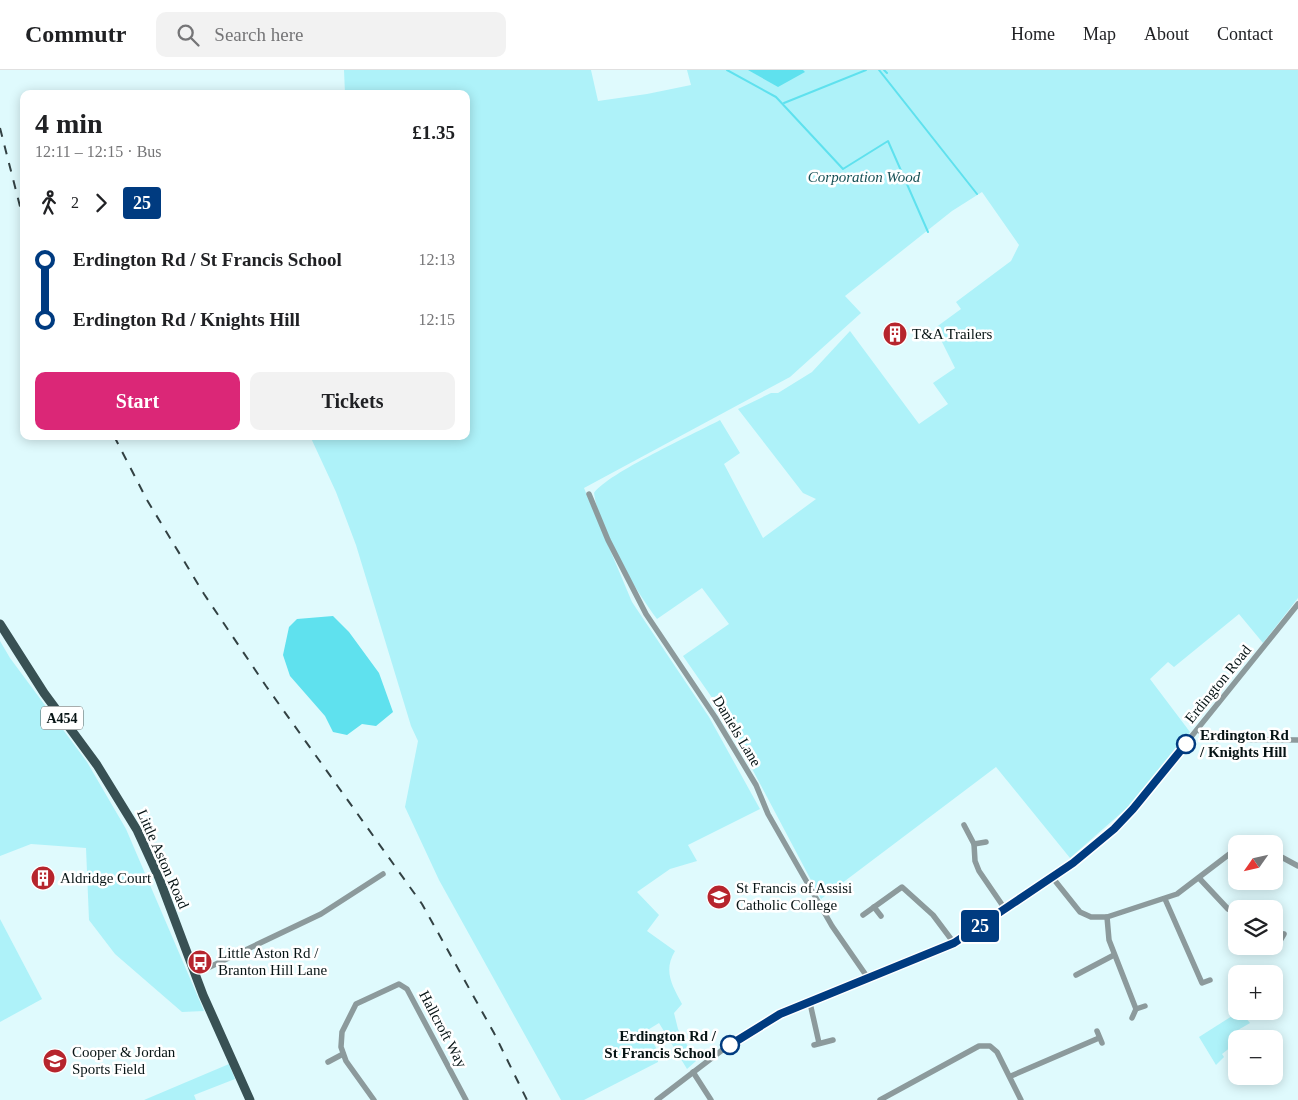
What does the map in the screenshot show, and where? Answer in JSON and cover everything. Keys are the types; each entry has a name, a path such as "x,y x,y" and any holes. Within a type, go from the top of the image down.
{"main road":[{"name":"Little Aston Road","path":"0,624 130,817 159,878 195,974 250,1100"}],"street":[{"name":"Daniels Lane","path":"590,494 608,540 646,614 715,717 756,784 768,814 832,926 868,978"},
{"name":"Erdington Road","path":"658,1100 738,1038 780,1014 954,943 1073,863 1114,829 1133,809 1298,604"},
{"path":"1198,730 1213,739 1298,740"},
{"path":"964,825 974,844 974,861 1005,909"},
{"path":"974,844 986,842"},
{"path":"1052,877 1080,912 1091,917 1107,917 1177,894 1228,855"},
{"path":"1283,858 1298,866"},
{"path":"195,974 321,914 383,874"},
{"path":"1199,878 1228,909"},
{"path":"863,915 902,887 933,915 954,943"},
{"path":"1165,899 1202,983 1210,980"},
{"path":"874,907 881,916"},
{"path":"1107,917 1109,940 1136,1009 1132,1018"},
{"path":"1076,975 1114,955"},
{"name":"Hallcroft Way","path":"343,1054 341,1047 342,1032 356,1004 399,984 407,989 466,1100"},
{"path":"810,1003 817,1044 833,1040"},
{"path":"1136,1009 1145,1006"},
{"path":"1011,1076 1101,1040 1097,1031"},
{"path":"880,1100 979,1046 990,1046 997,1052 1011,1076 1021,1100"},
{"path":"328,1062 343,1054 374,1100"},
{"path":"693,1072 711,1100"}],"green space":[{"name":"Corporation Wood","path":"344,70 591,70 598,101 691,85 687,70 1298,70 1298,598 1263,643 1239,614 1174,667 1168,662 1150,679 1190,732 1128,807 1070,858 996,767 821,899 722,712 683,656 729,624 702,588 657,619 628,575 610,542 597,509 594,493 602,485 633,465 720,420 740,453 724,464 763,538 816,499 803,493 738,409 771,393 778,393 812,372 850,331 919,424 948,404 933,383 955,368 935,328 961,309 956,302 1011,261 1019,245 982,192 952,211 845,296 861,313 790,377 584,488 632,602 709,717 760,809 688,845 697,861 670,869 637,892 659,915 647,931 675,951 671,958 669,972 672,984 682,1004 674,1013 678,1029 696,1061 687,1069 659,1023 646,1031 658,1051 658,1062 584,1100 561,1100 439,880 405,807 418,741 411,726 356,545 336,492 312,440 470,440 470,90 345,90"},
{"path":"0,641 10,658 87,762 126,829 204,1011 182,1012 115,954 89,920 86,848 31,844 0,856"},
{"path":"0,919 42,999 0,1022"},
{"path":"1228,1019 1248,1020 1250,1023 1238,1030 1228,1030 1228,1049 1222,1054 1224,1057 1216,1065 1199,1037"},
{"path":"229,1064 235,1079 194,1095 196,1100 144,1100"}],"shaded area":[{"path":"748,70 803,70 805,72 778,87"},
{"path":"333,616 349,632 379,673 393,712 376,726 362,724 347,735 333,732 325,716 290,676 283,655 289,627 297,619"}],"waterway":[{"path":"727,70 776,97 843,169 888,141 928,232"},
{"path":"784,103 866,70"},
{"path":"879,70 977,194"},
{"path":"884,70 887,73"}],"railway":[{"path":"0,128 20,206"},
{"path":"116,440 147,500 204,594 266,686 422,904 494,1033 527,1100"}],"bus line":[{"name":"25","path":"730,1045 738,1038 780,1014 924,957 954,943 1073,863 1114,829 1133,809 1186,744"}],"place":[{"name":"T&A Trailers","path":"895,334"},
{"name":"Erdington Rd / Knights Hill","path":"1186,744"},
{"name":"Aldridge Court","path":"43,878"},
{"name":"St Francis of Assisi Catholic College","path":"719,897"},
{"name":"Little Aston Rd / Branton Hill Lane","path":"200,962"},
{"name":"Erdington Rd / St Francis School","path":"730,1045"},
{"name":"Cooper & Jordan Sports Field","path":"55,1061"}]}
